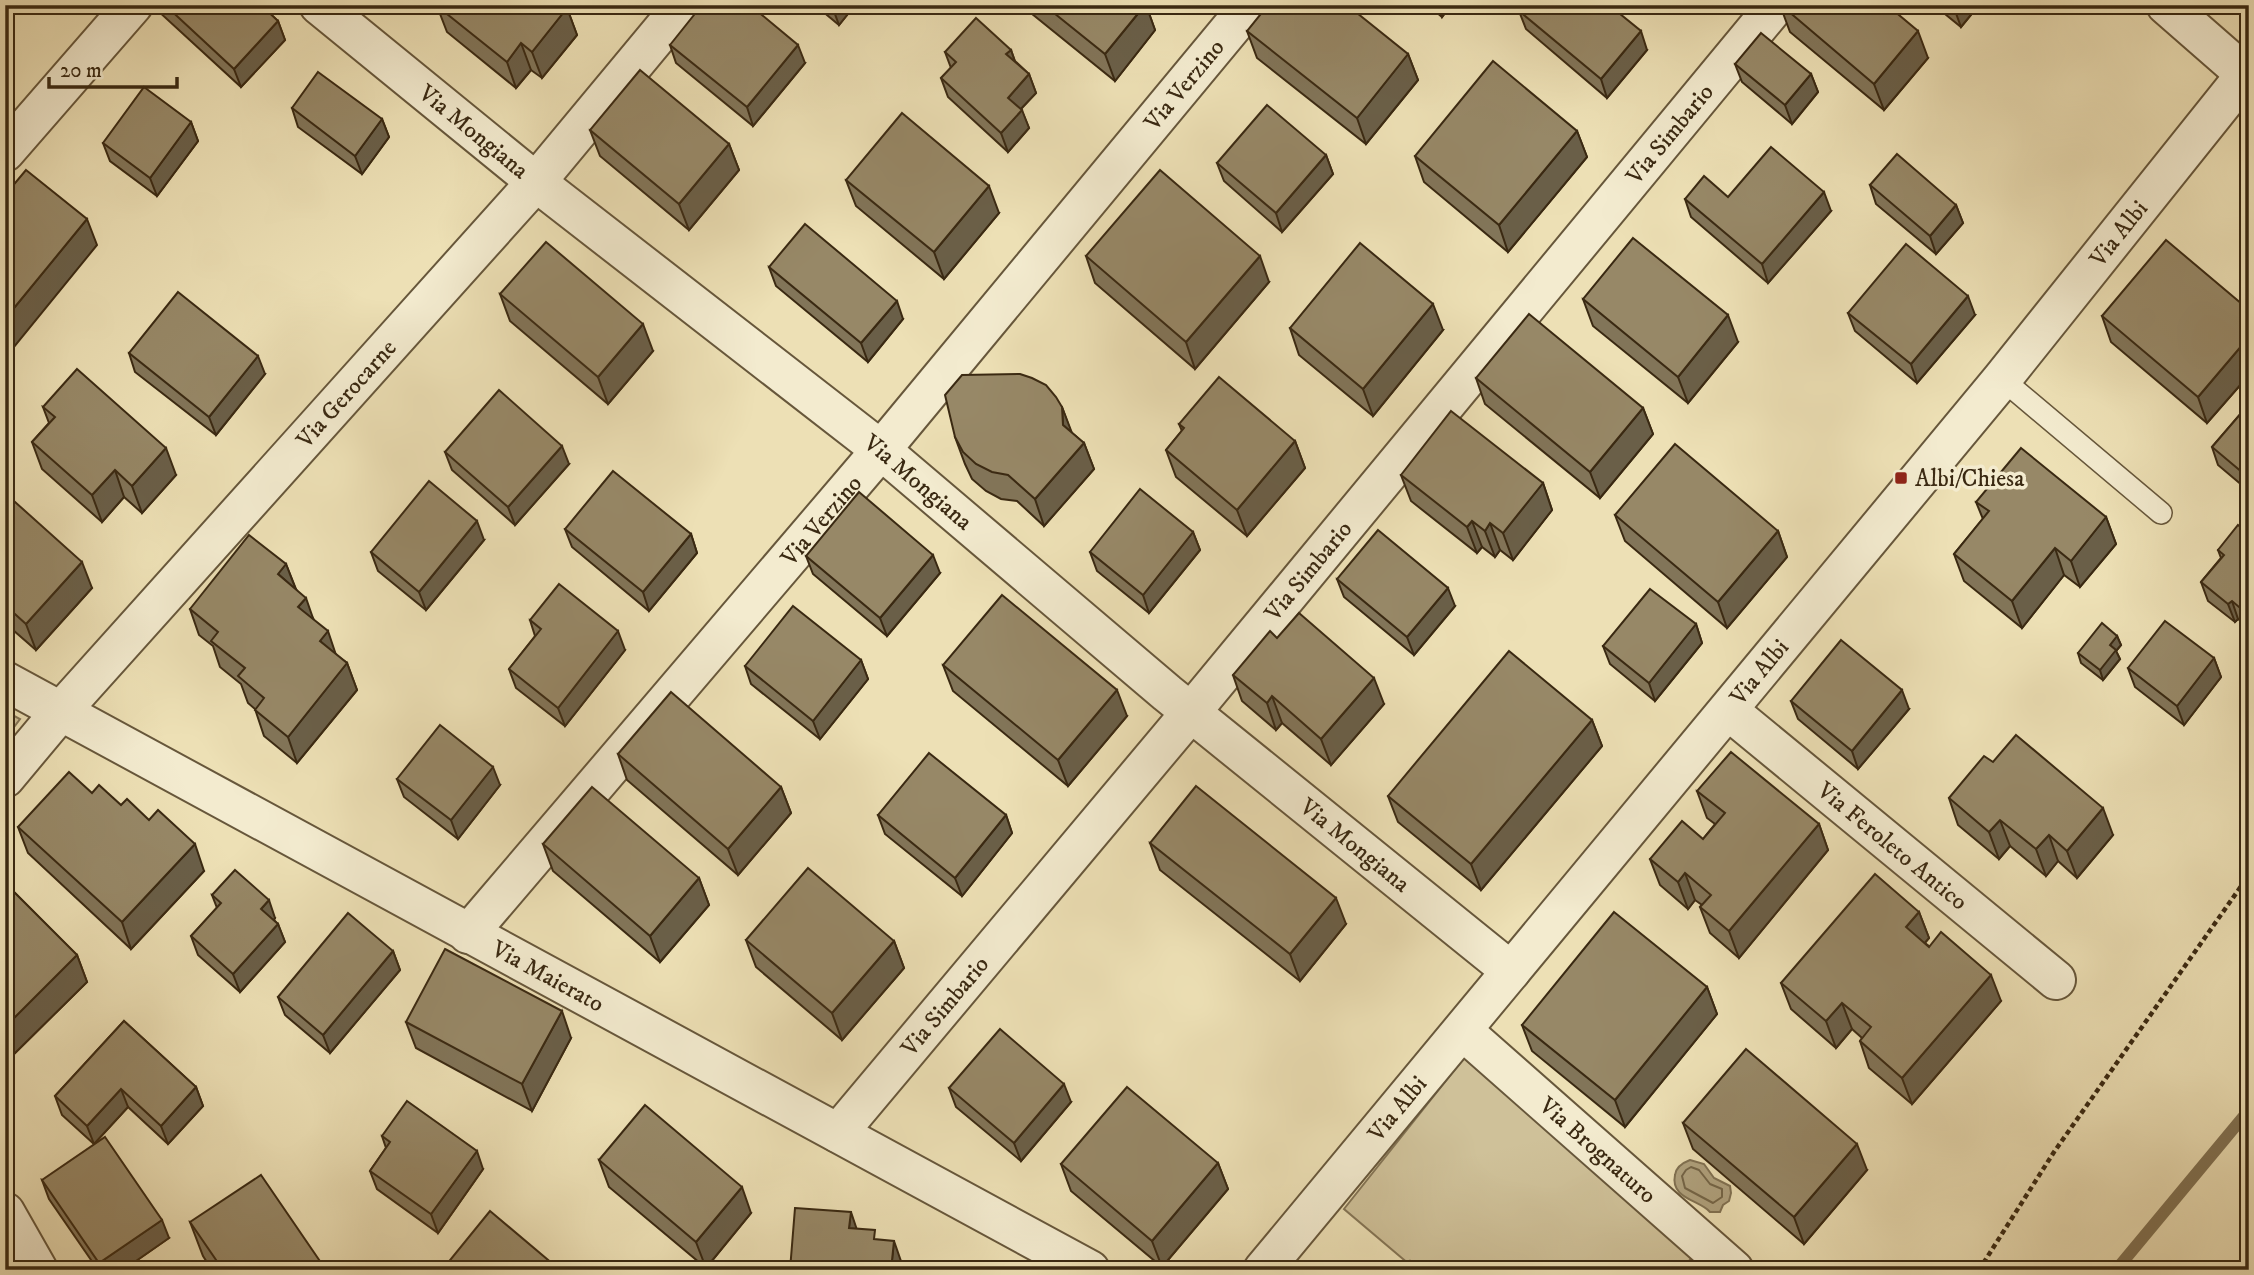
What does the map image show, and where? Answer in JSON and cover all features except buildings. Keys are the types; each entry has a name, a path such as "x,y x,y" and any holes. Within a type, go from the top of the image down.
{"street":[{"path":"5,152 133,5"},
{"name":"Via Mongiana","path":"318,5 536,182 881,450 1167,693 1511,971"},
{"name":"Via Gerocarne","path":"5,778 61,711 536,182 683,5"},
{"name":"Via Verzino","path":"468,934 881,450 1250,5"},
{"name":"Via Simbario","path":"838,1133 1192,712 1776,5"},
{"path":"2165,5 2247,72"},
{"name":"Via Albi","path":"1263,1270 2002,379 2247,72"},
{"name":"Via Maierato","path":"5,681 1090,1270"},
{"name":"Via Feroleto Antico","path":"1729,710 2056,980"},
{"name":"Via Brognaturo","path":"1463,1031 1734,1270"},
{"path":"5,1212 38,1270"}],"lane":[{"path":"2002,379 2161,513"}],"path":[{"path":"1979,1270 2054,1152 2249,875"}],"shaded area":[{"path":"5,711 20,719 5,739"},
{"path":"1464,1058 1692,1257 1682,1270 1416,1270 1344,1209"}],"water":[{"path":"1690,1160 1704,1164 1714,1178 1730,1186 1729,1201 1723,1205 1720,1212 1710,1212 1677,1189 1677,1170"}],"waterway":[{"path":"2116,1270 2249,1110"}],"place":[{"name":"Albi/Chiesa","path":"1901,478"}]}
